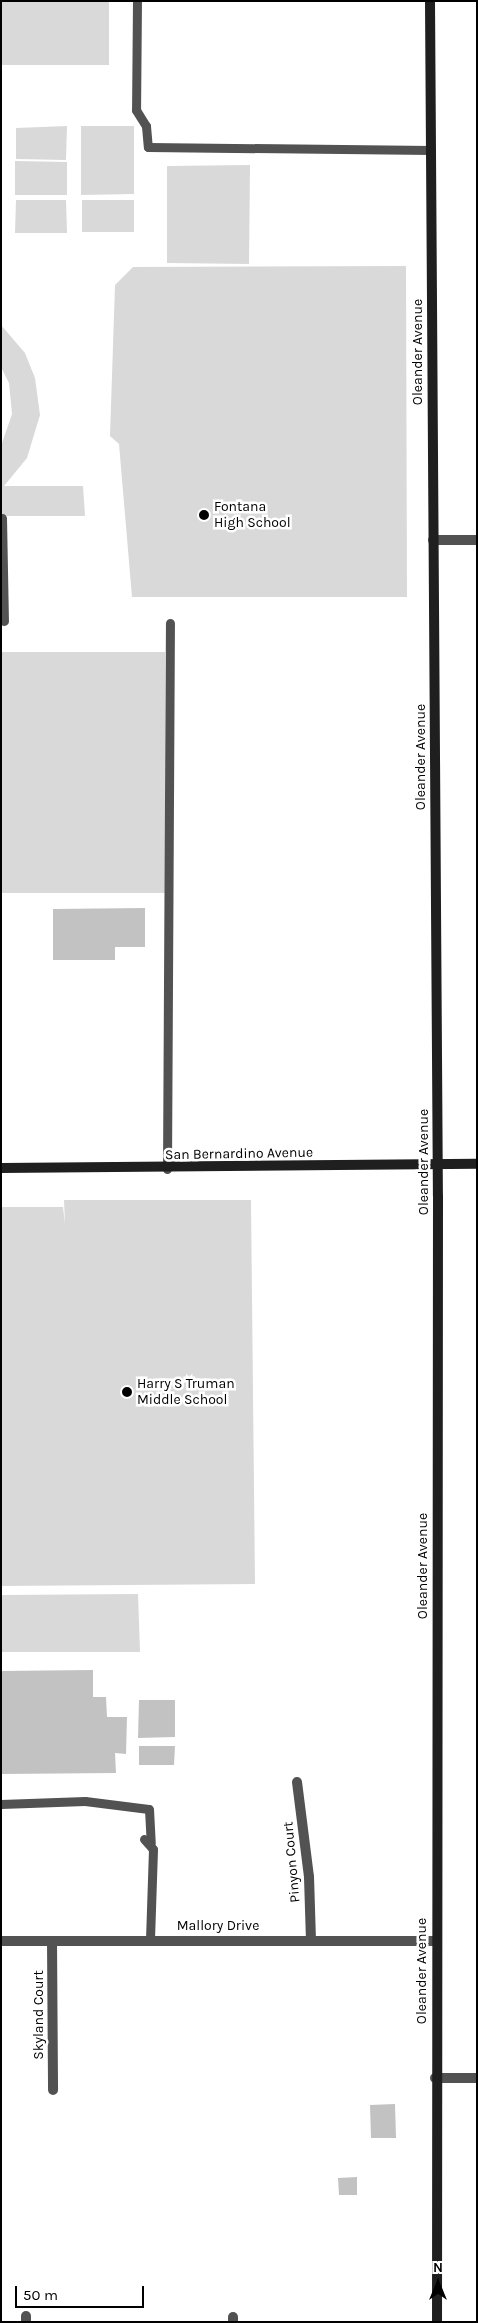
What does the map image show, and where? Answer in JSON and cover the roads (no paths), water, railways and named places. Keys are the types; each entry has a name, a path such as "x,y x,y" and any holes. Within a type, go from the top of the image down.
{"street":[{"name":"Oleander Avenue","path":"430,1 437,1164 435,2078 437,2322"},
{"path":"433,540 477,540"},
{"name":"San Bernardino Avenue","path":"1,1168 167,1169 477,1164"},
{"name":"Pinyon Court","path":"297,1782 309,1877 311,1940"},
{"name":"Mallory Drive","path":"1,1941 436,1941"},
{"name":"Skyland Court","path":"52,1941 53,2090"},
{"path":"435,2078 477,2078"}],"lane":[{"path":"137,1 136,110 146,126 148,148 432,150"},
{"path":"2,518 4,620"},
{"path":"167,1169 170,623"},
{"path":"1,1804 85,1802 149,1809 147,1841 150,1940"}],"place":[{"name":"Fontana High School","path":"204,515"},
{"name":"Harry S Truman Middle School","path":"127,1392"}]}
